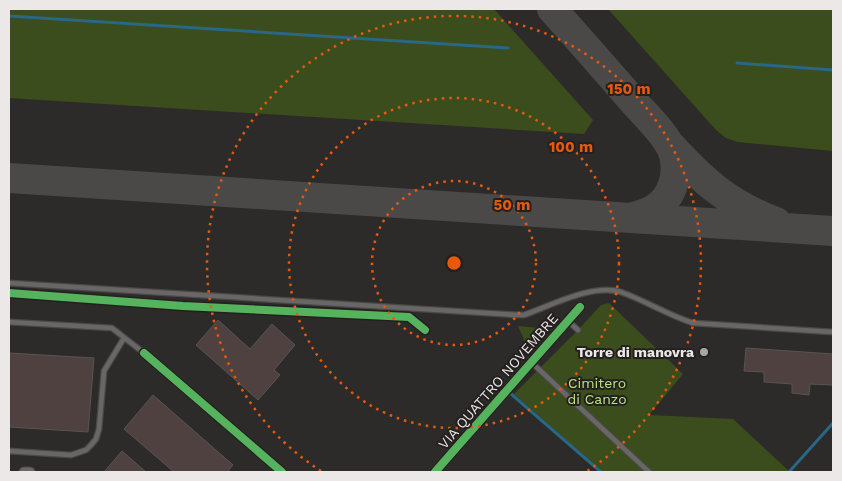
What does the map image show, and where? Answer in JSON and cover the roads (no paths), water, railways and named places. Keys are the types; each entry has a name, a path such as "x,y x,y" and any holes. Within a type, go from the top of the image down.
{"street":[{"name":"VIA QUATTRO NOVEMBRE","path":"435,472 580,307"},
{"path":"144,353 282,472"},
{"path":"24,472 30,472"}],"lane":[{"path":"9,283 518,315 524,315 594,291 609,290 620,292 676,318 693,323 833,332"},
{"path":"579,296 580,307"},
{"path":"568,320 578,330"},
{"path":"9,322 112,328 144,353"},
{"path":"9,451 70,455 86,450 92,445 99,429 104,371 124,338"},
{"path":"531,362 649,472"}],"waterway":[{"path":"9,16 508,48"},
{"path":"737,63 833,70"},
{"path":"510,393 601,472"},
{"path":"789,472 833,423"}],"place":[{"name":"Torre di manovra","path":"704,352"}],"park label":[{"name":"Cimitero di Canzo","path":"597,392"}]}
